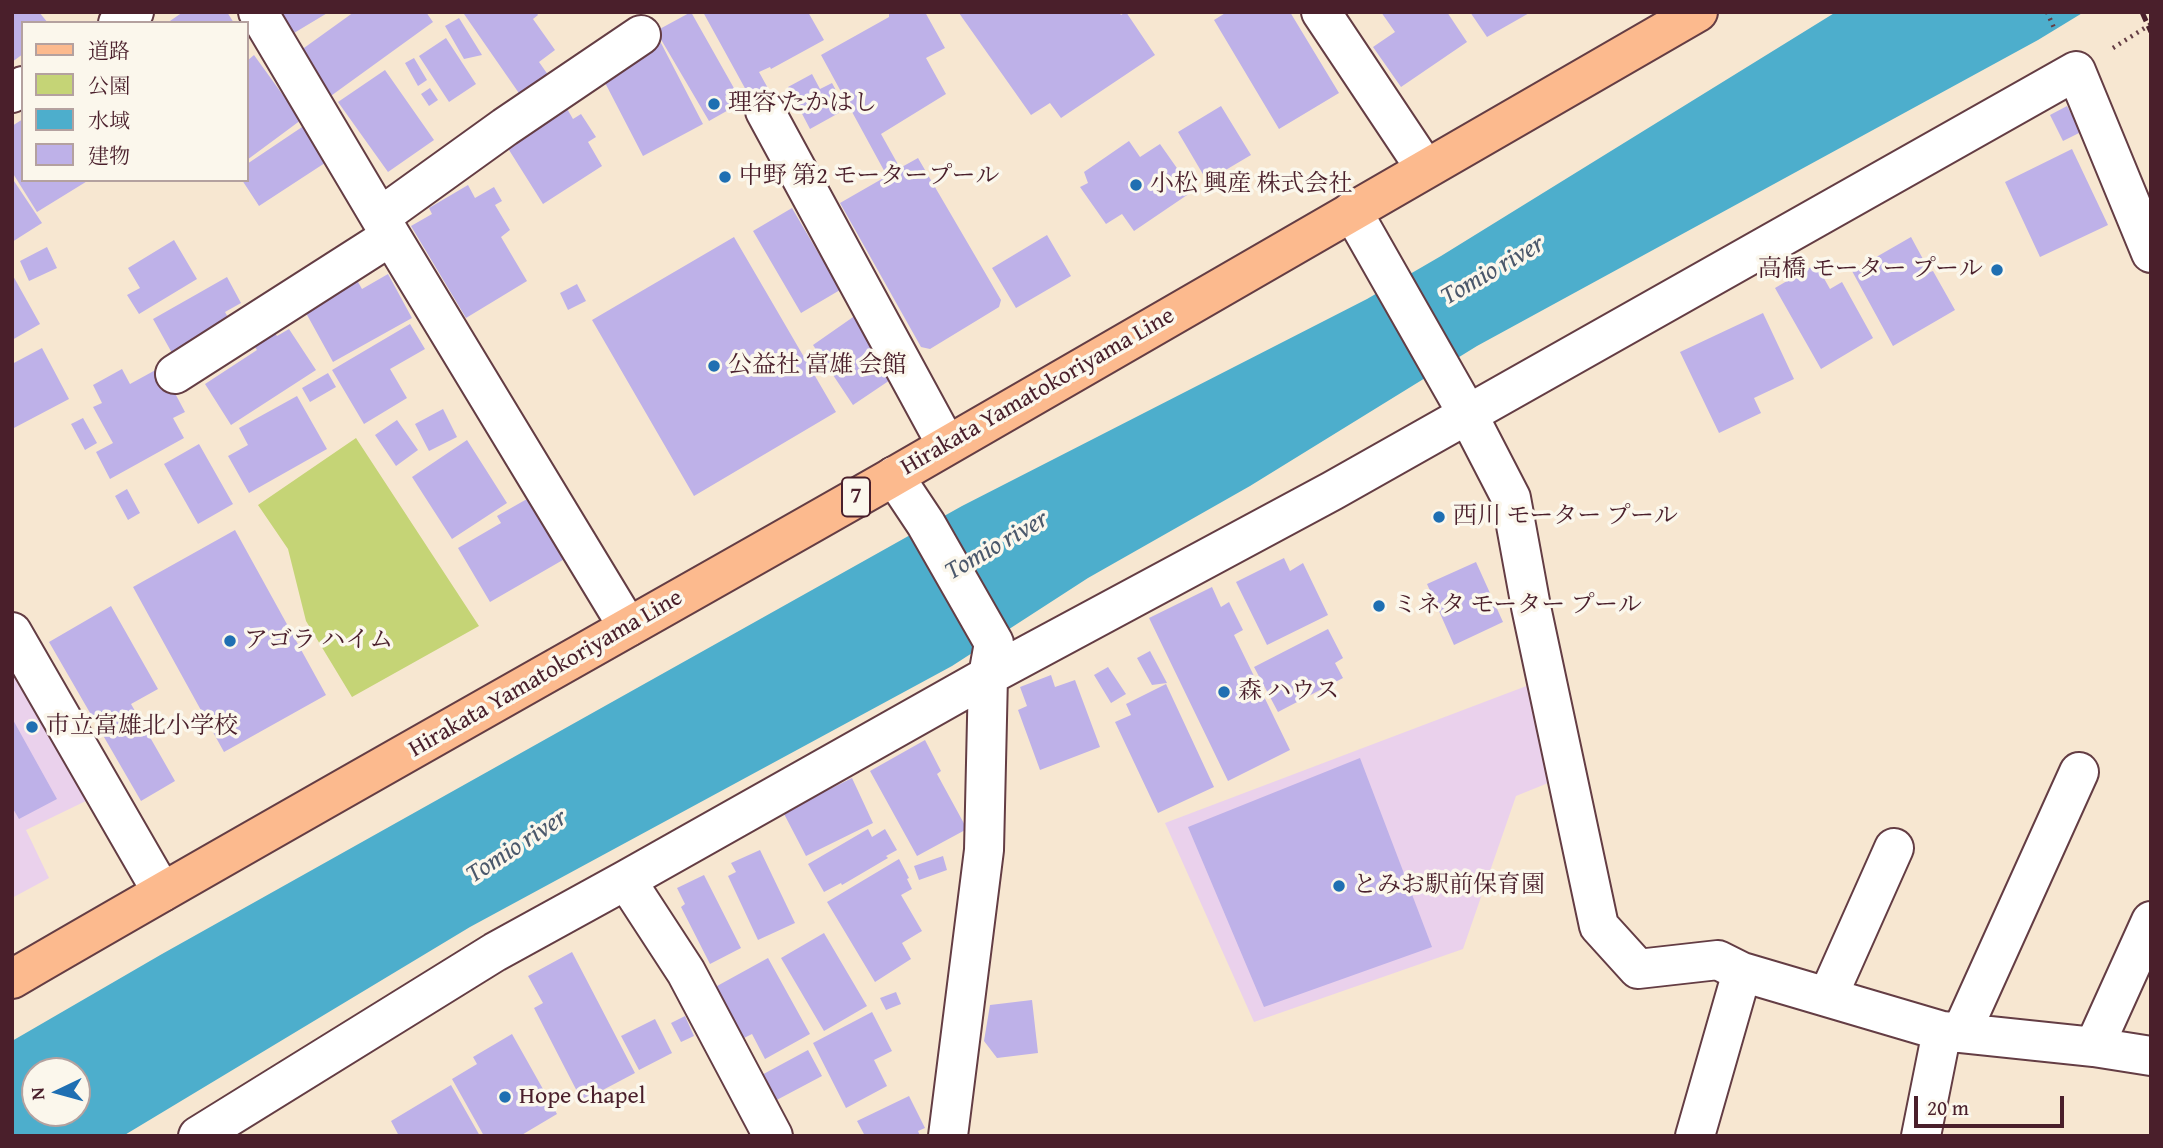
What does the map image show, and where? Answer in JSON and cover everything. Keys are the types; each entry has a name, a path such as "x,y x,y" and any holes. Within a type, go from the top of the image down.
{"main road":[{"name":"Hirakata Yamatokoriyama Line","path":"12,979 894,476 1698,12"}],"street":[{"path":"258,12 628,627"},
{"path":"1321,12 1425,168"},
{"path":"175,374 385,227 505,127 641,35"},
{"path":"198,1136 495,951 626,880 991,659 1332,491 1458,397 2076,71 2151,253"},
{"path":"765,111 946,444"},
{"path":"1352,211 1458,397 1511,498 1531,607 1599,926 1638,969 1718,960 1742,972 1951,1032 2094,1047 2151,1056"},
{"path":"894,476 926,524 991,659 984,850 948,1136"},
{"path":"12,632 162,892"},
{"path":"1921,1136 1951,1032 2079,772"},
{"path":"1828,996 1894,848"},
{"path":"626,880 685,972 773,1136"},
{"path":"2094,1047 2151,921"},
{"path":"1695,1136 1742,972"}],"shaded area":[{"name":"市立富雄北小学校","path":"12,656 92,798 26,830 49,878 12,898"},
{"name":"とみお駅前保育園","path":"1537,682 1558,779 1516,796 1463,949 1254,1022 1165,823"}],"green space":[{"path":"356,438 479,626 352,697 306,621 288,549 258,505"}],"water":[{"name":"Tomio river","path":"1836,12 2084,12 2038,40 1477,346 1250,486 1088,578 952,666 470,927 123,1136 12,1136 12,1041 162,954 962,506 1367,299"}],"building":[{"path":"12,12 39,12 46,21 21,21 21,55 12,62"},
{"path":"183,12 227,12 233,21 170,21"},
{"path":"274,12 329,12 289,36"},
{"path":"354,12 426,12 433,22 328,98 297,53"},
{"path":"536,12 538,15 533,19 555,50 539,62 551,79 523,99 464,14"},
{"path":"691,12 735,90 725,96 732,108 709,121 656,31"},
{"path":"703,12 808,12 824,40 771,69 770,67 759,72 770,92 752,101"},
{"path":"891,12 925,12 945,48 926,58 946,94 881,134 900,168 918,158 1001,300 999,307 930,349 921,347 840,203 887,176 821,55 889,17"},
{"path":"1119,12 1121,15 1126,12 1155,55 1061,118 1050,103 1031,115 959,13"},
{"path":"1227,12 1290,12 1339,93 1279,129 1214,20"},
{"path":"1381,12 1447,12 1467,42 1401,87 1373,47 1395,32"},
{"path":"1470,12 1531,12 1487,37"},
{"path":"459,18 482,55 464,59 445,26"},
{"path":"446,38 476,84 449,102 419,56"},
{"path":"661,43 703,124 643,156 601,75"},
{"path":"254,55 301,120 248,159 248,60"},
{"path":"414,58 427,80 418,86 405,63"},
{"path":"385,70 434,140 388,172 338,102"},
{"path":"812,74 820,89 832,83 846,109 810,129 788,87"},
{"path":"430,88 438,100 429,106 421,94"},
{"path":"1221,106 1251,155 1207,181 1178,132"},
{"path":"2067,106 2081,132 2063,141 2050,115"},
{"path":"566,107 573,119 581,114 596,137 588,142 602,166 543,204 504,142"},
{"path":"21,120 21,182 86,182 37,212 12,172 12,126"},
{"path":"308,123 331,159 259,206 243,182 248,182 248,163"},
{"name":"小松 興産 株式会社","path":"1129,141 1140,157 1160,144 1193,191 1134,231 1122,214 1106,224 1080,187 1088,183 1084,172"},
{"path":"2072,149 2108,225 2040,257 2005,182"},
{"path":"12,178 42,223 12,242"},
{"path":"468,185 475,198 494,187 502,201 495,205 510,230 501,237 527,281 466,318 411,226 432,214 429,208"},
{"path":"792,208 840,290 801,313 753,231"},
{"path":"1047,235 1071,276 1016,308 992,268"},
{"name":"公益社 富雄 会館","path":"734,237 836,412 694,496 592,320"},
{"path":"1911,237 1955,310 1893,346 1852,271"},
{"path":"174,240 197,279 139,314 127,295 140,288 128,268"},
{"path":"47,247 57,268 29,281 20,261"},
{"path":"1816,264 1830,289 1842,282 1873,338 1821,369 1775,288"},
{"path":"12,274 40,324 12,340"},
{"path":"388,274 412,318 333,362 301,304 354,275 362,289"},
{"path":"227,277 241,303 225,312 230,321 177,362 153,319"},
{"path":"577,284 586,301 568,310 560,293"},
{"path":"1763,313 1794,379 1754,398 1761,413 1719,433 1680,352"},
{"path":"856,315 896,376 853,405 813,345"},
{"path":"410,324 425,349 390,369 407,398 364,424 332,370"},
{"path":"289,329 316,370 231,425 205,384 257,350 253,344 273,330 277,336"},
{"path":"42,348 69,399 12,429 12,364"},
{"path":"161,367 185,412 173,418 184,438 110,479 96,452 113,443 93,407 102,403 93,385 122,369 130,384"},
{"path":"328,373 336,387 310,402 302,388"},
{"path":"297,396 327,449 249,493 228,456 248,445 239,428"},
{"path":"443,409 457,437 429,451 415,424"},
{"path":"83,418 97,443 85,450 71,424"},
{"path":"397,420 418,450 396,466 375,435"},
{"path":"467,440 507,503 452,539 412,477"},
{"path":"199,444 233,504 198,524 164,464"},
{"path":"127,489 140,513 128,520 115,496"},
{"path":"534,495 568,557 490,602 458,548 501,523 497,516"},
{"name":"アゴラ ハイム","path":"235,530 326,695 224,752 133,587"},
{"path":"1284,558 1290,571 1303,563 1328,615 1267,645 1236,582"},
{"path":"1476,562 1503,622 1454,645 1427,584"},
{"name":"森 ハウス","path":"1212,587 1221,607 1229,602 1243,630 1234,635 1290,750 1228,781 1149,618"},
{"path":"111,606 158,689 131,704 175,781 141,801 49,642"},
{"path":"1328,629 1343,658 1335,663 1343,678 1278,712 1254,667"},
{"path":"1150,651 1167,683 1152,685 1137,658"},
{"path":"1108,667 1126,694 1111,703 1094,675"},
{"path":"1051,675 1055,687 1075,680 1100,747 1040,770 1018,710 1027,706 1020,687"},
{"path":"1166,684 1214,787 1158,813 1115,722 1131,715 1126,704"},
{"path":"12,718 57,799 19,819 12,807"},
{"path":"925,740 941,771 937,774 967,829 917,856 870,771"},
{"path":"1360,758 1432,947 1264,1007 1188,827"},
{"path":"852,778 873,823 806,856 783,812"},
{"path":"868,829 872,837 885,829 897,850 842,885 841,883 824,892 808,864"},
{"path":"760,850 795,923 758,940 728,876 736,872 731,863"},
{"path":"943,856 947,870 919,880 914,866"},
{"path":"899,859 912,889 901,895 922,931 902,943 911,959 875,982 827,902"},
{"path":"704,875 741,948 710,964 681,907 685,904 677,888"},
{"path":"824,933 867,1006 824,1031 781,958"},
{"path":"572,952 635,1073 582,1101 534,1008 543,1003 528,976"},
{"path":"768,958 810,1034 765,1059 752,1034 736,1042 708,991"},
{"path":"896,992 901,1004 886,1010 880,998"},
{"path":"1032,1000 1038,1053 997,1058 984,1041 990,1005"},
{"path":"872,1012 892,1051 874,1060 887,1086 846,1108 813,1043"},
{"path":"685,1016 694,1036 681,1042 671,1023"},
{"path":"655,1019 672,1053 639,1070 621,1036"},
{"name":"Hope Chapel","path":"512,1034 557,1114 520,1136 484,1136 452,1079 477,1064 473,1057"},
{"path":"808,1050 822,1076 771,1103 758,1077"},
{"path":"451,1085 480,1136 399,1136 391,1121"},
{"path":"909,1096 925,1128 918,1131 920,1136 865,1136 857,1121"}],"railway":[{"path":"2142,12 2151,32"}],"place":[{"name":"理容 たかはし","path":"714,104"},
{"name":"中野 第2 モータープール","path":"725,177"},
{"name":"小松 興産 株式会社","path":"1136,185"},
{"name":"高橋 モーター プール","path":"1997,270"},
{"name":"公益社 富雄 会館","path":"714,366"},
{"name":"西川 モーター プール","path":"1439,517"},
{"name":"ミネタ モーター プール","path":"1379,606"},
{"name":"アゴラ ハイム","path":"230,641"},
{"name":"森 ハウス","path":"1224,692"},
{"name":"市立富雄北小学校","path":"32,727"},
{"name":"とみお駅前保育園","path":"1339,886"},
{"name":"Hope Chapel","path":"505,1097"}]}
